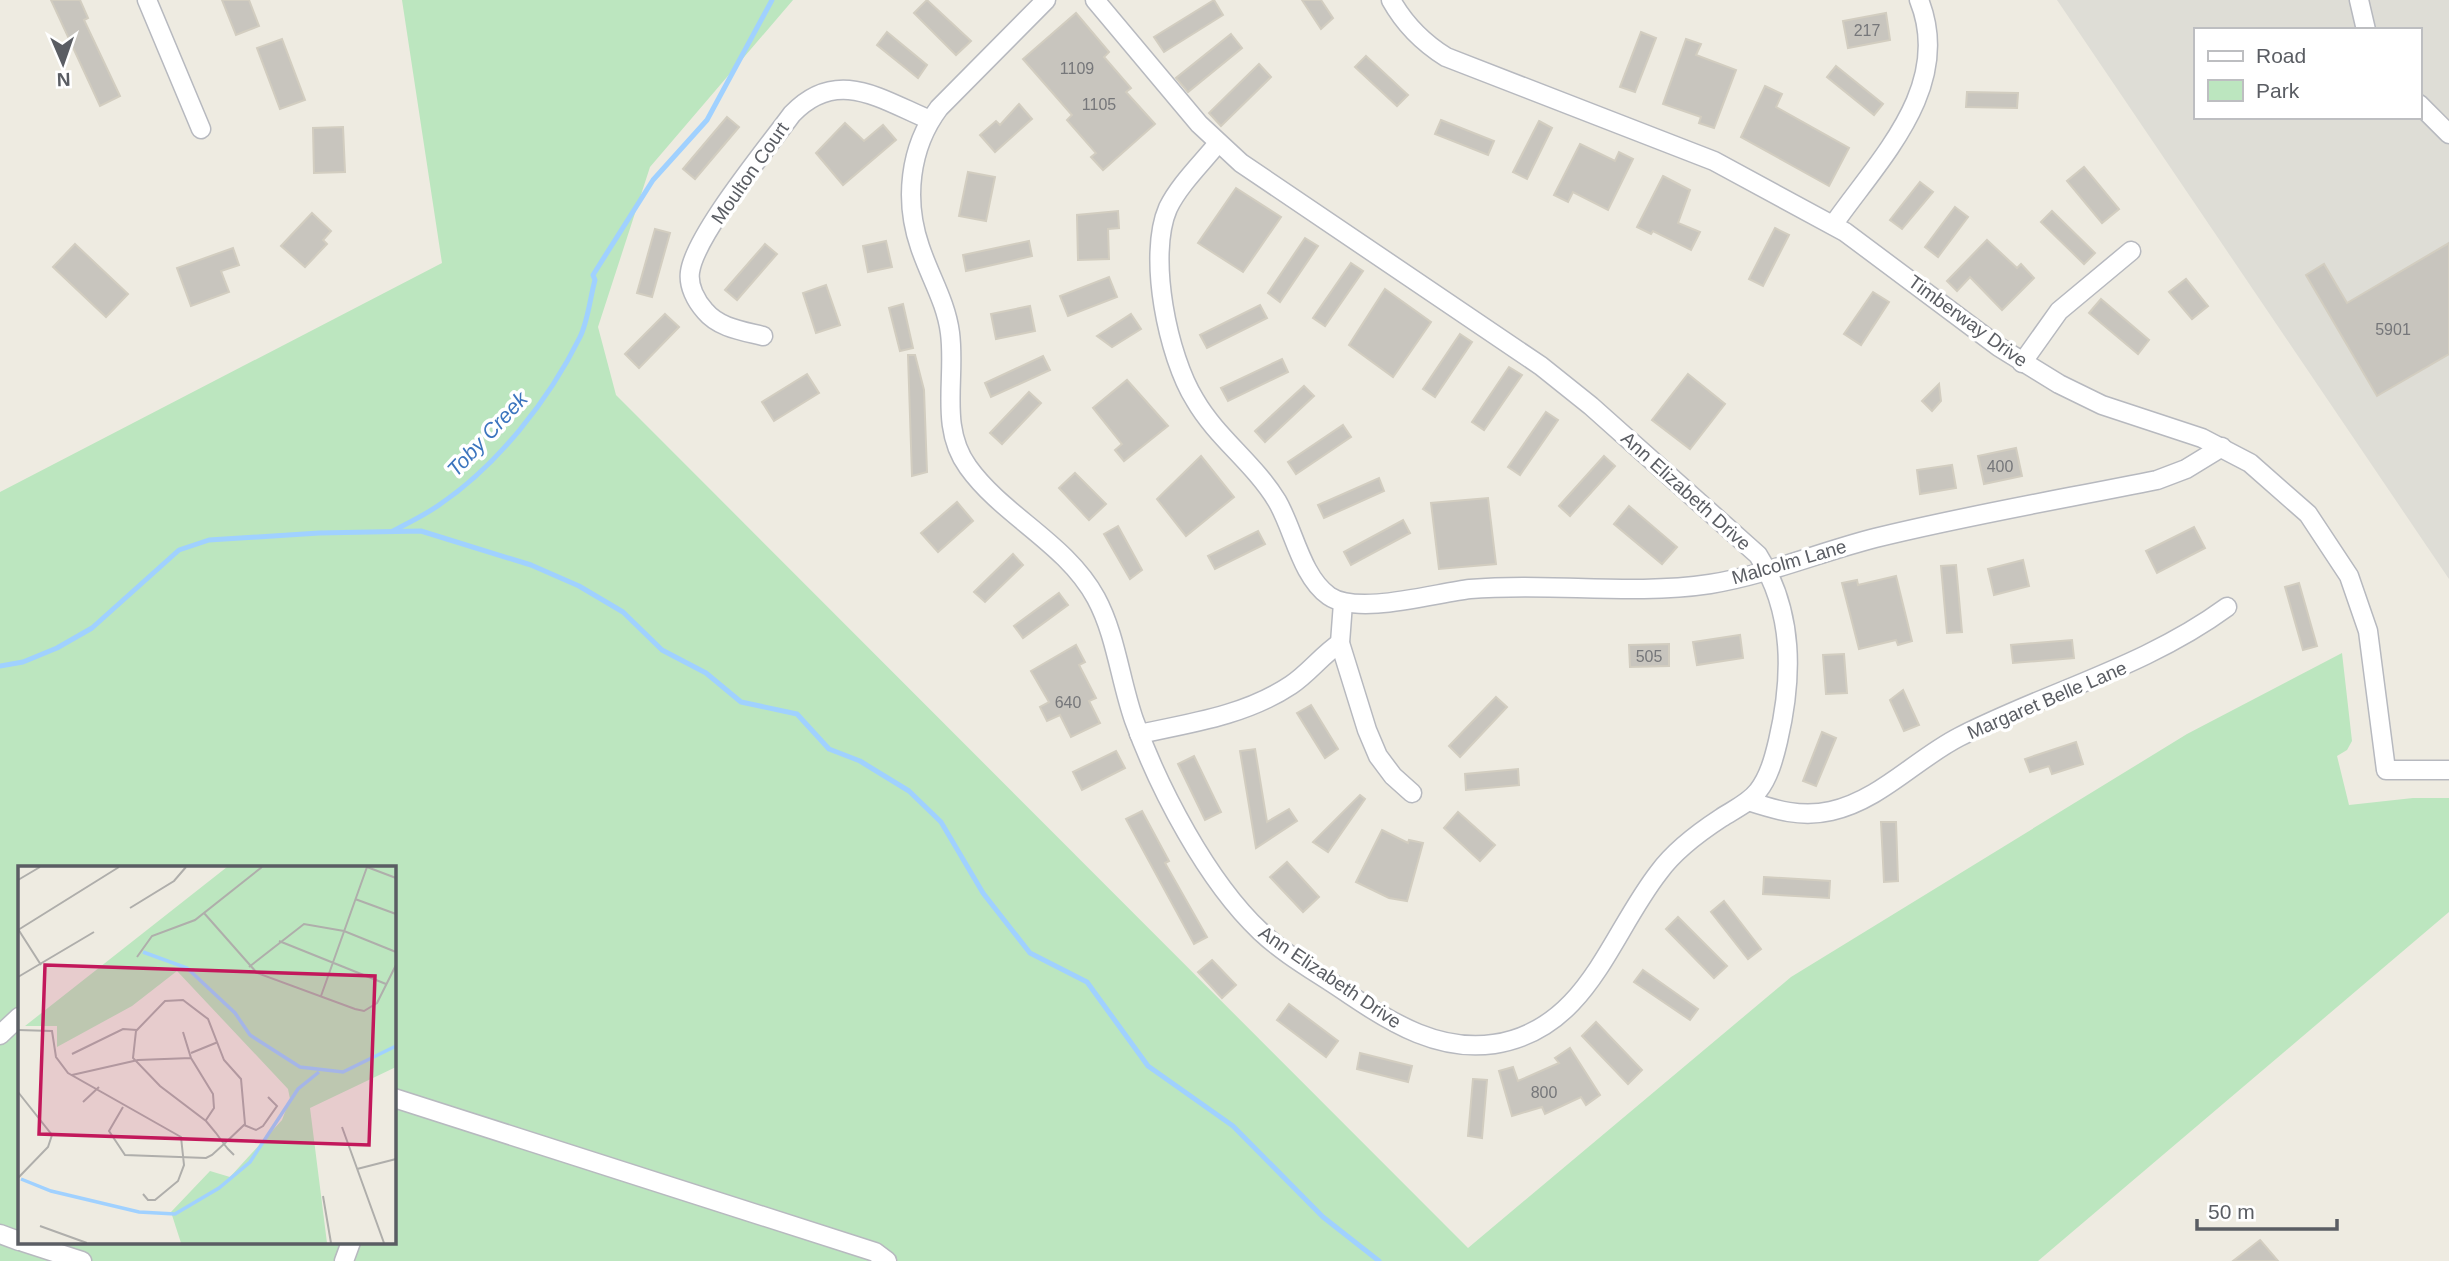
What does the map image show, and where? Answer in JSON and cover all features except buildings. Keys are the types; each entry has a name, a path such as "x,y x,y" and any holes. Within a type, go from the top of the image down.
{"street":[{"path":"147,0 201,129"},
{"name":"Ann Elizabeth Drive","path":"1046,0 930,120 913,166 910,195 913,223 921,251 942,297 950,330 953,364 949,416 954,440 965,464 982,485 1070,564 1095,596 1110,634 1139,734 1177,813 1211,872 1257,928 1385,1018 1414,1032 1459,1044 1498,1043 1524,1036 1564,1011 1585,990 1661,868 1678,850 1748,801 1758,792 1768,775 1776,751 1788,690 1786,631 1776,588 1758,555 1567,385 1253,171 1218,143 1095,0"},
{"name":"Timberway Drive","path":"1391,0 1400,17 1424,43 1446,57 1714,161 1833,225 2022,363 2102,405 2221,447 2250,463 2281,487 2320,528 2345,568 2368,631 2386,770 2449,770"},
{"path":"1833,225 1915,107 1925,82 1930,42 1919,0"},
{"path":"2359,0 2366,28"},
{"name":"Moulton Court","path":"763,336 728,327 706,313 694,296 690,272 694,257 711,229 792,114 804,101 821,92 838,88 865,92 930,120"},
{"path":"2421,106 2449,134"},
{"path":"1218,143 1170,203 1159,242 1162,286 1173,346 1200,409 1263,479 1279,504 1317,584 1343,603 1340,643 1349,680 1378,756 1393,776 1412,793"},
{"path":"2022,363 2059,311 2131,251"},
{"name":"Malcolm Lane","path":"1343,603 1357,605 1471,589 1659,589 1738,579 1876,538 2157,480 2186,469 2221,447"},
{"name":"Margaret Belle Lane","path":"1748,801 1778,811 1804,815 1830,812 1854,804 1955,739 2000,716 2119,670 2168,646 2227,607"},
{"path":"1139,734 1217,718 1264,701 1292,684 1340,643"},
{"path":"0,1035 18,1018"},
{"path":"396,1101 875,1252 887,1261"},
{"path":"0,1234 18,1240"},
{"path":"30,1244 82,1261"},
{"path":"344,1261 350,1244"}],"shaded area":[{"path":"2057,0 2449,0 2449,579"}],"green space":[{"path":"402,0 793,0 650,167 598,327 616,395 1468,1248 1791,977 2187,734 2342,653 2352,741 2347,750 2337,756 2349,805 2413,798 2449,798 2449,912 2038,1261 0,1261 0,492 442,263"}],"waterway":[{"name":"Toby Creek","path":"393,531 428,512 460,489 501,451 537,408 583,331 595,280 593,275 653,180 707,120 772,0"},
{"path":"0,666 23,662 57,648 92,628 179,550 209,540 319,533 421,531 531,565 579,586 623,612 662,650 706,673 741,702 797,714 829,749 860,761 909,791 941,822 983,893 1030,953 1087,982 1148,1066 1233,1126 1323,1217 1379,1261"}]}
